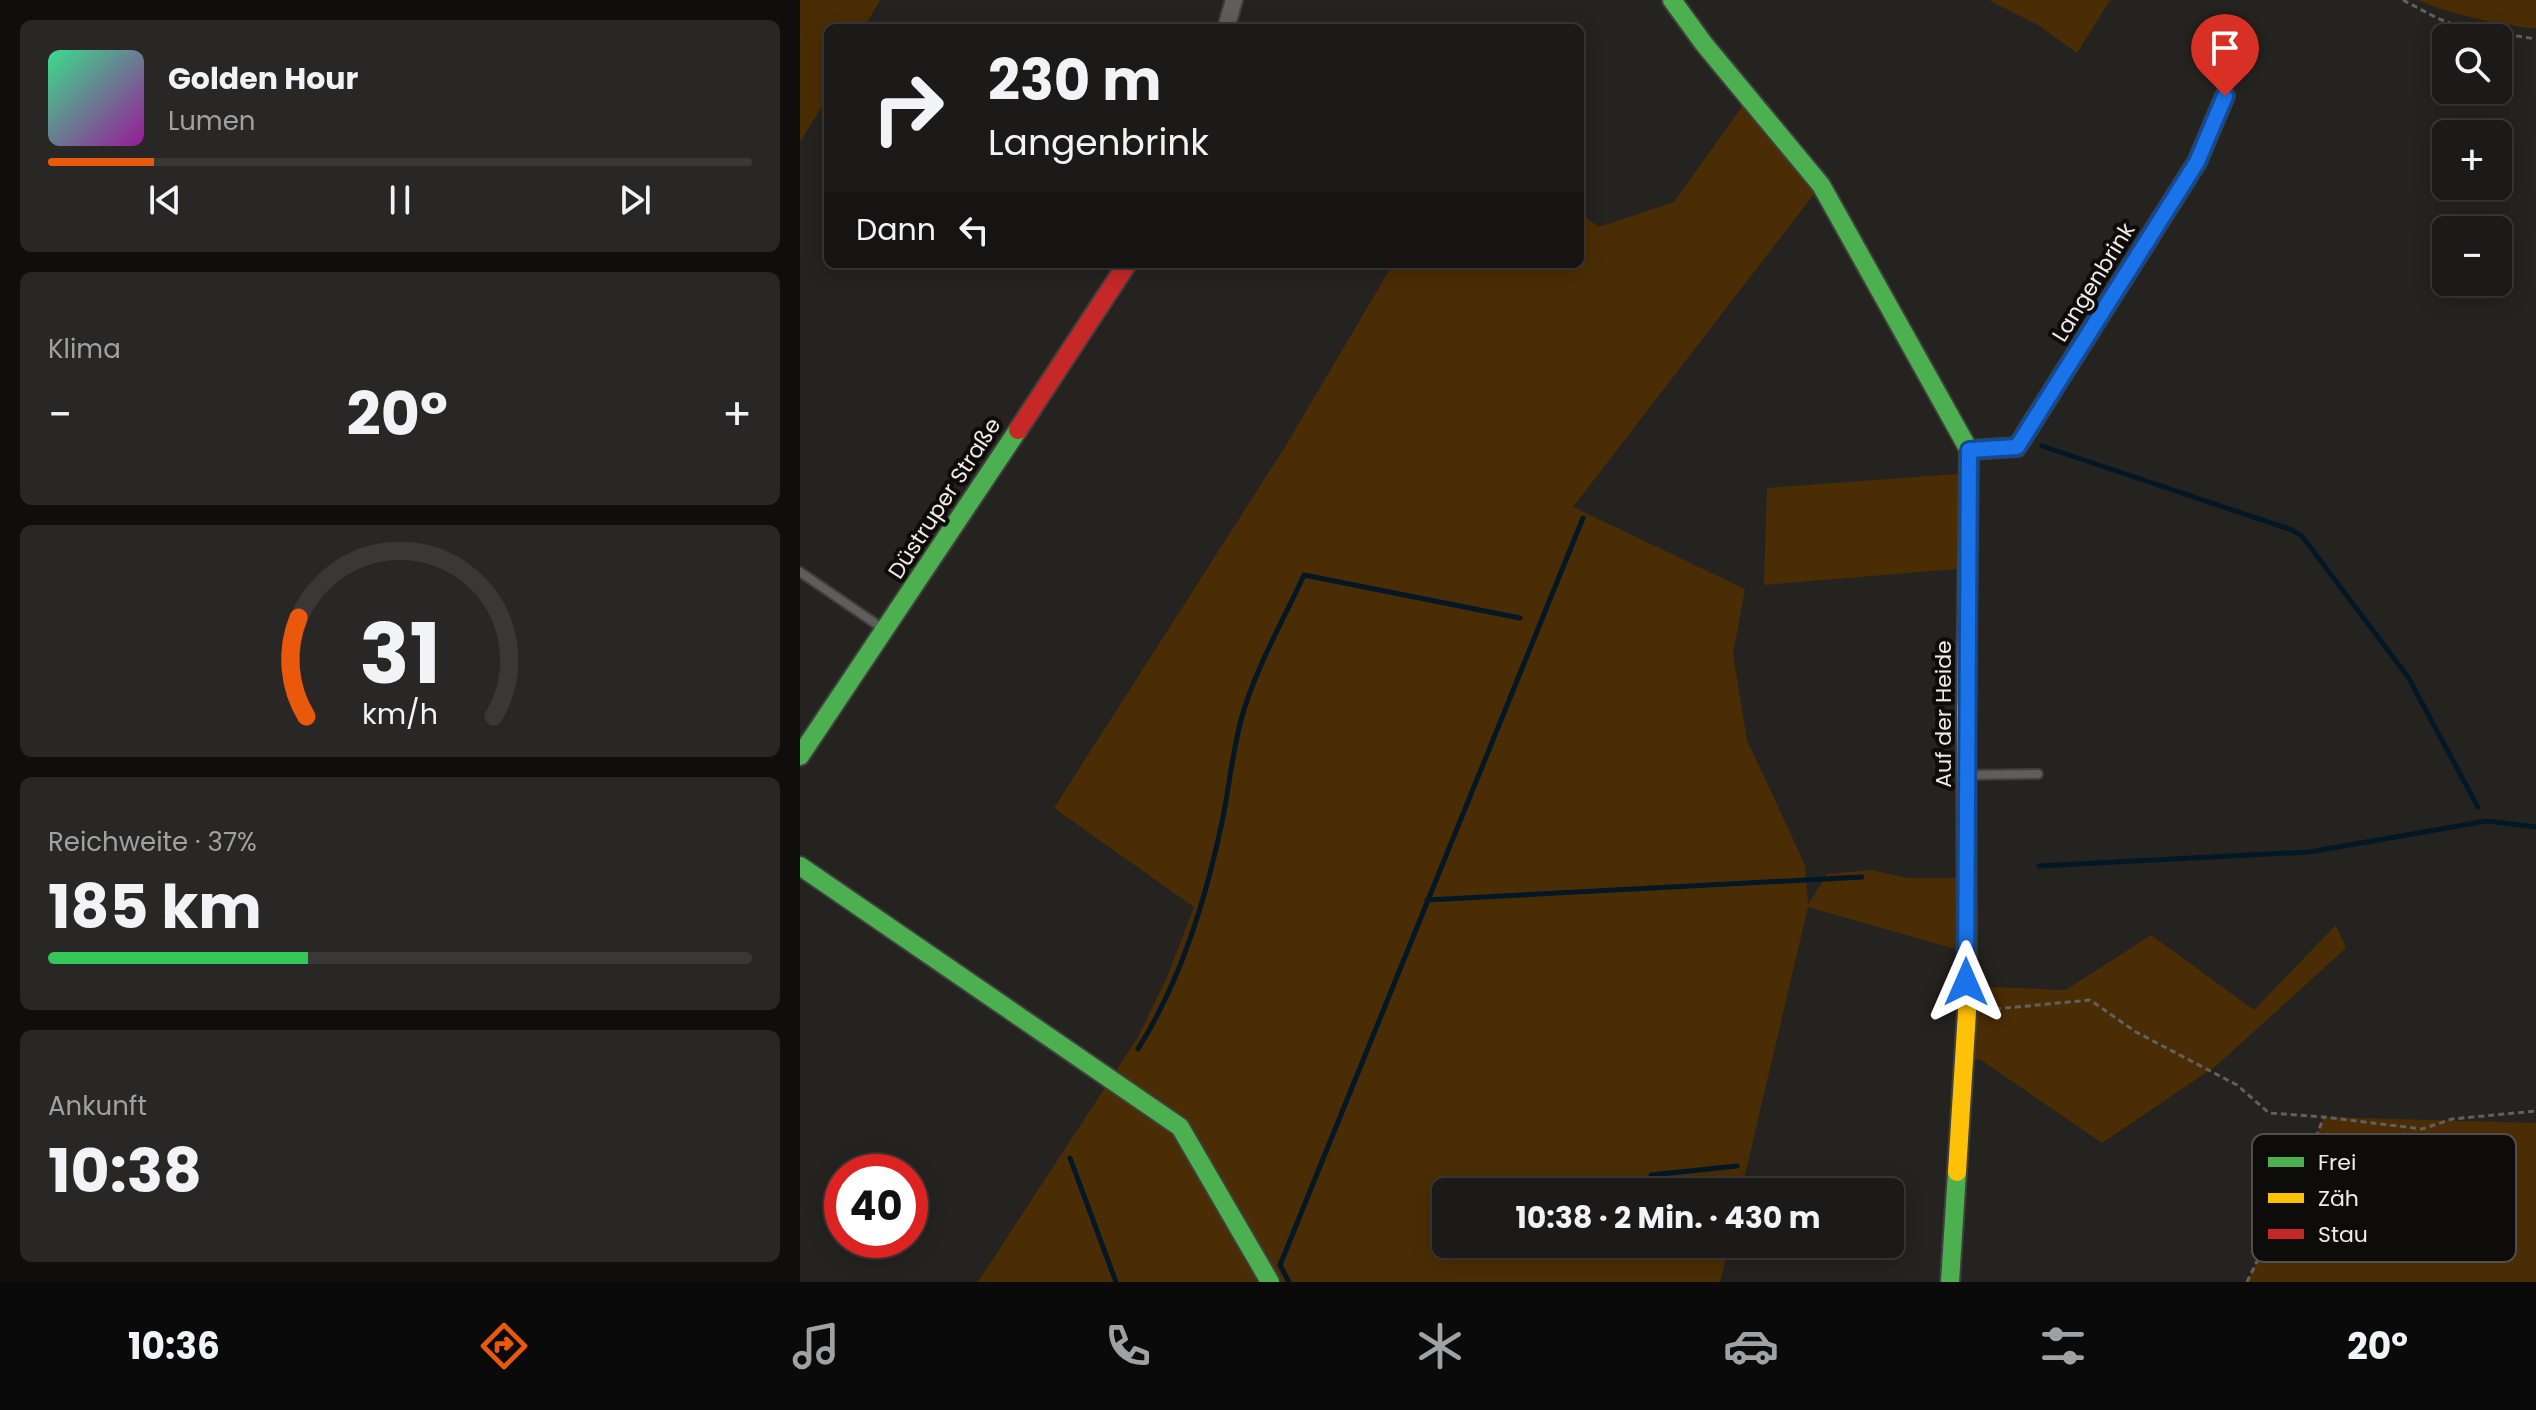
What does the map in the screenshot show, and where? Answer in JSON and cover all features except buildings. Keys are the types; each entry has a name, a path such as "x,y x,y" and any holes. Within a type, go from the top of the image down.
{"street":[{"path":"1227,24 1234,0"},
{"path":"1672,0 1704,44 1821,185 1969,450"},
{"name":"Langenbrink","path":"1969,450 2017,447 2197,162 2225,96"},
{"name":"Düstruper Straße","path":"800,756 1124,268"},
{"name":"Auf der Heide","path":"1950,1282 1967,1012 1969,450"},
{"path":"800,866 1180,1127 1270,1282"}],"lane":[{"path":"800,572 886,630"},
{"path":"1966,775 2038,774"}],"path":[{"path":"2403,0 2460,27 2536,39"},
{"path":"1967,1012 2090,1000 2136,1032 2237,1085 2269,1113 2422,1129 2452,1119 2536,1111"},
{"path":"2317,1134 2324,1117"},
{"path":"2247,1282 2257,1262"}],"shaded area":[{"path":"800,0 880,0 866,24 824,24 824,103 800,142"},
{"path":"1989,0 2110,0 2077,53 2038,25"},
{"path":"2418,0 2536,0 2536,29 2491,22"},
{"path":"1749,97 1821,185 1573,507 1745,589 1733,654 1747,740 1805,865 1808,905 1827,874 1872,870 1906,878 1966,878 1966,952 1808,907 1744,1178 1432,1178 1432,1258 1726,1258 1720,1282 978,1282 1138,1037 1167,977 1194,907 1054,808 1285,447 1391,268 1584,268 1584,216 1599,227 1674,202"},
{"path":"1969,473 1968,568 1764,585 1767,488"},
{"path":"2336,925 2346,948 2216,1066 2102,1143 1981,1060 1963,1060 1966,986 2066,990 2151,935 2254,1010"},
{"path":"2324,1117 2536,1123 2536,1282 2247,1282 2257,1262 2516,1262 2516,1134 2317,1134"}],"waterway":[{"path":"2042,446 2302,536 2408,677 2478,807"},
{"path":"1289,1282 1280,1265 1583,518"},
{"path":"1138,1049 1167,996 1190,940 1215,852 1247,702 1304,575 1520,618"},
{"path":"2039,866 2309,852 2487,821 2536,827"},
{"path":"1427,900 1862,877"},
{"path":"1070,1158 1116,1282"},
{"path":"1651,1175 1737,1166"}],"traffic: fast":[{"path":"1672,0 1704,44 1821,185 1969,450 1966,708"},
{"path":"1969,450 2017,447 2197,162 2225,96"},
{"path":"800,756 1018,430"},
{"path":"800,866 1180,1127 1270,1282"},
{"path":"1950,1282 1957,1172"}],"traffic: slow":[{"path":"1957,1172 1967,1012 1966,708"}],"traffic: jam":[{"path":"1018,430 1124,268"}],"route":[{"path":"1966,982 1969,450 2017,447 2197,162 2225,96"}]}
